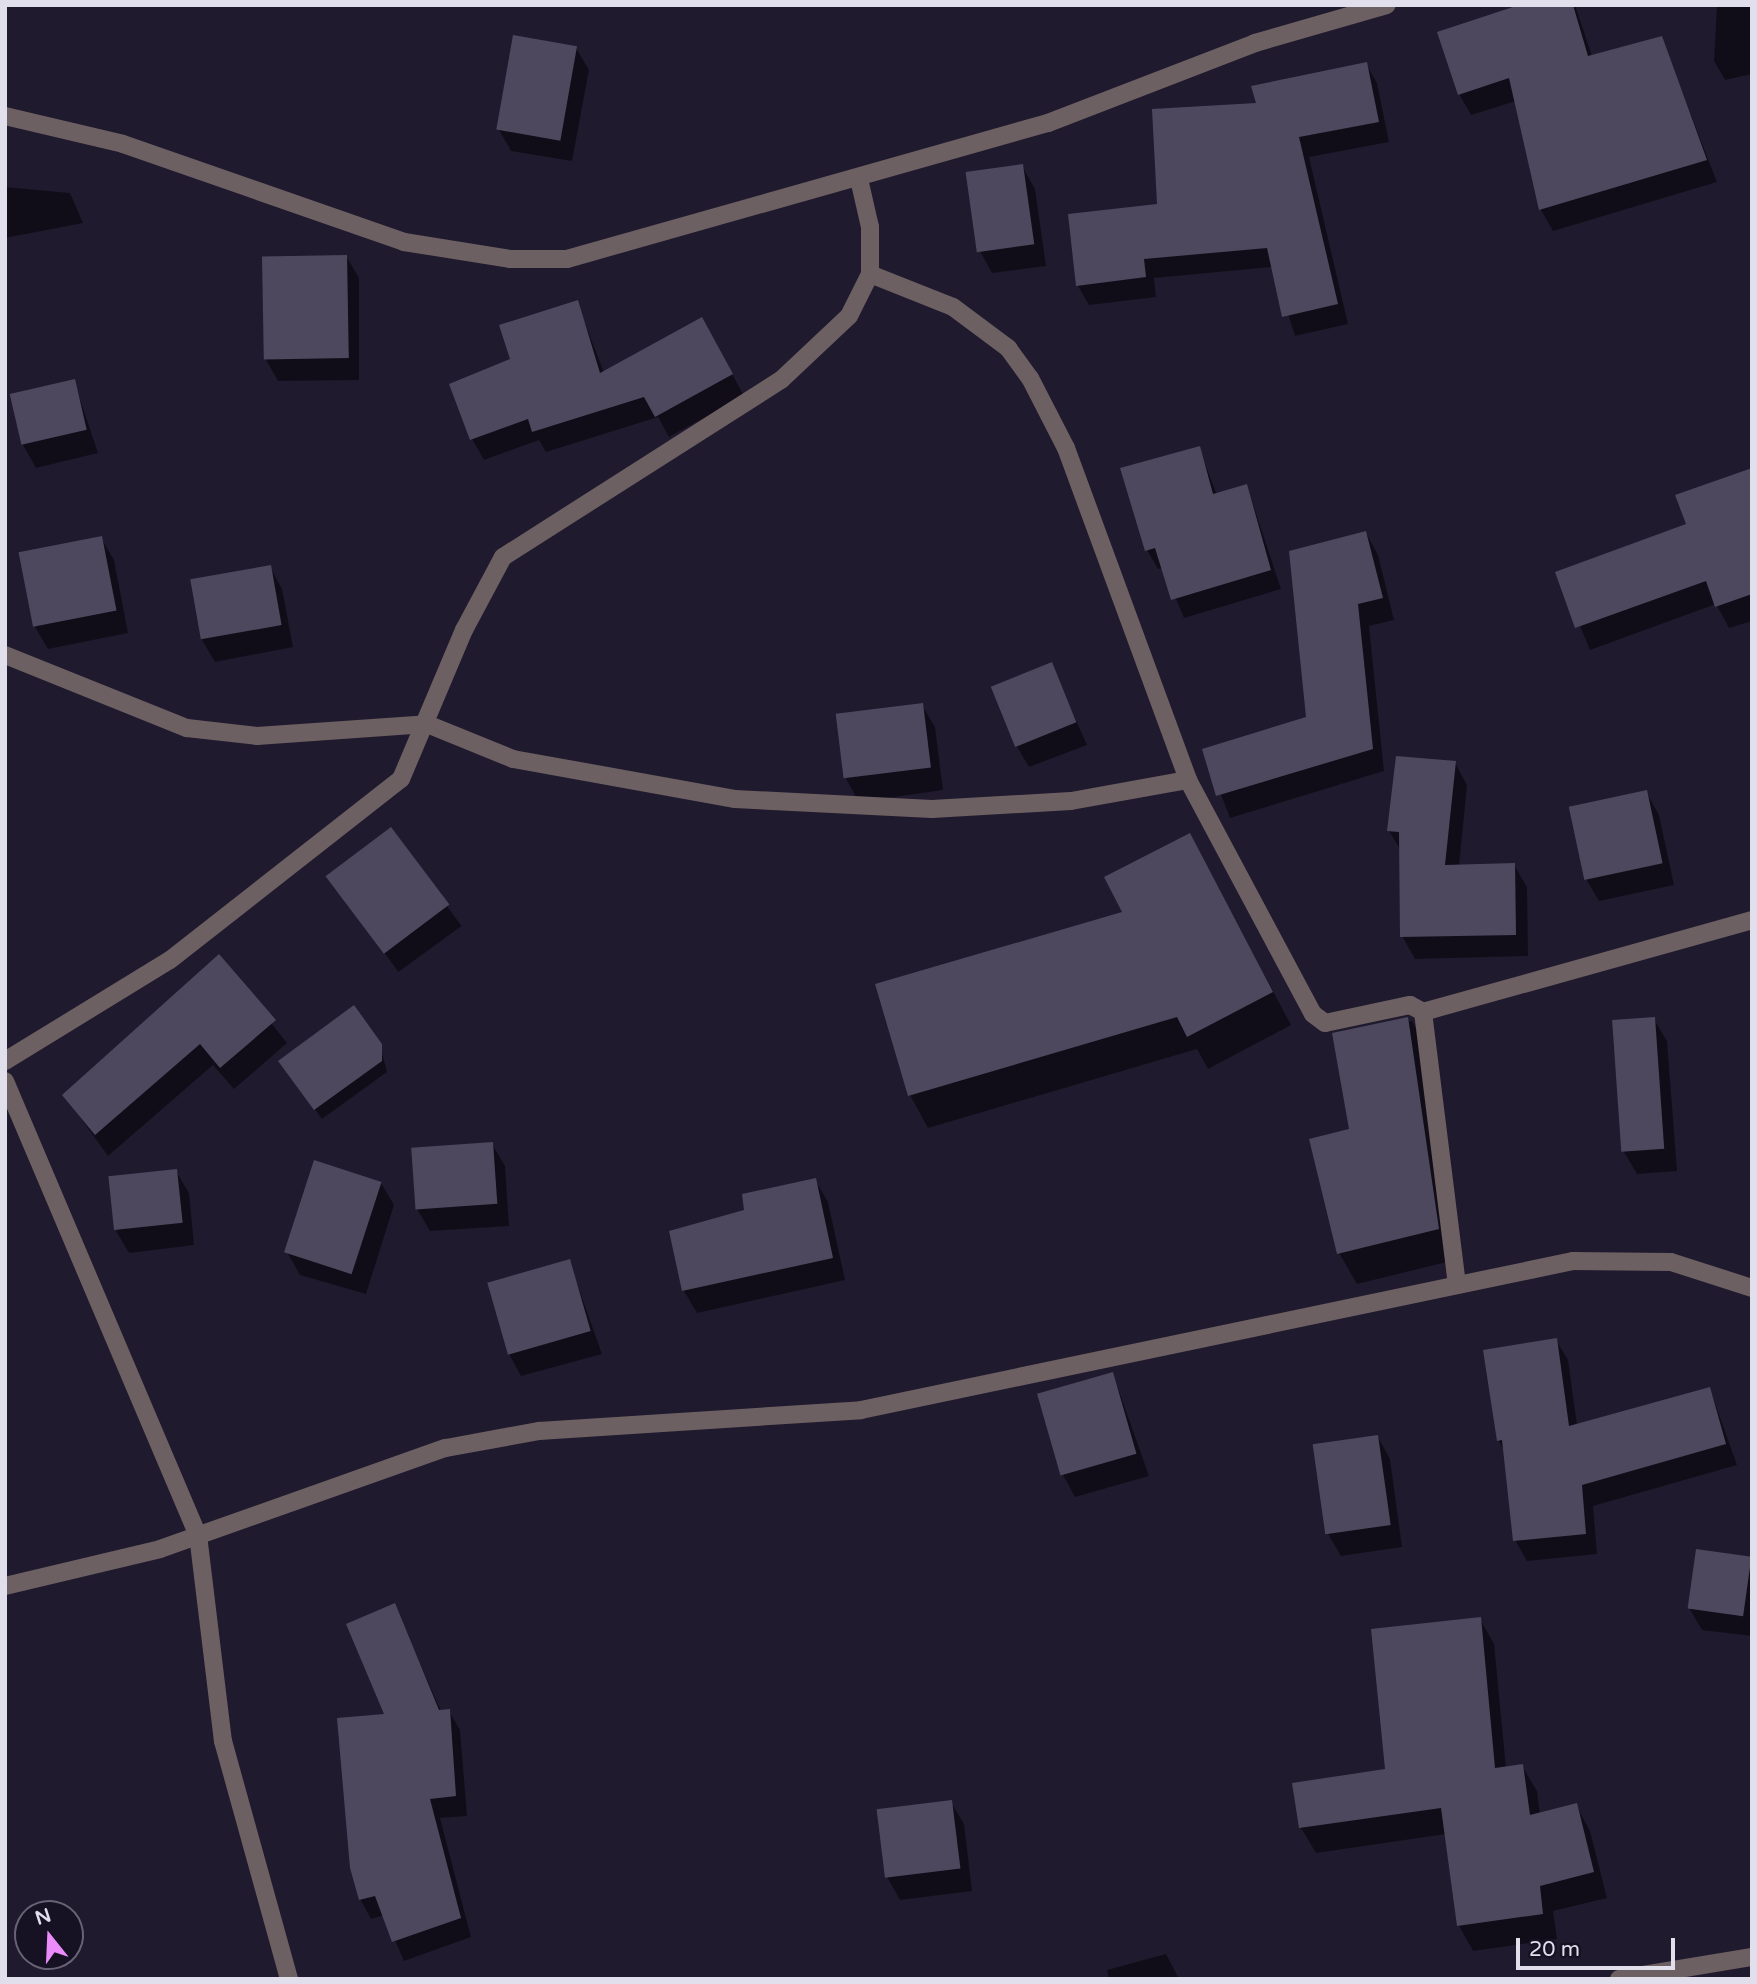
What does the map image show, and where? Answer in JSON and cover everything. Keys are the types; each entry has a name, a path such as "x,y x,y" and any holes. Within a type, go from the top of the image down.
{"street":[{"path":"5,117 123,144 392,239 510,259 567,259 612,250 1048,123 1255,43 1387,5"},
{"path":"5,1060 170,960 401,779 427,724 464,630 503,557 781,380 849,316 870,274 870,227 859,179"},
{"path":"870,274 953,307 1008,348 1030,378 1066,448 1188,780 1313,1014 1325,1023 1410,1005 1423,1012 1752,920"},
{"path":"5,656 187,728 257,736 427,724 513,759 735,799 932,809 1071,800 1188,780"},
{"path":"1423,1012 1457,1284"},
{"path":"5,1081 198,1535 222,1741 289,1979"},
{"path":"5,1586 198,1535 446,1448 539,1431 861,1410 1573,1261 1671,1262 1752,1288"},
{"path":"1619,1979 1752,1957"}],"building":[{"path":"1519,5 1573,5 1588,56 1662,36 1707,160 1539,210 1509,78 1458,95 1437,32"},
{"path":"513,35 577,46 560,141 496,130"},
{"path":"1367,62 1379,122 1299,137 1338,304 1282,317 1267,248 1144,259 1146,277 1076,286 1068,214 1157,204 1152,109 1256,103 1251,86"},
{"path":"1023,164 1034,244 977,252 966,172"},
{"path":"347,255 349,358 264,359 262,256"},
{"path":"578,300 600,373 702,317 733,374 655,417 644,397 532,432 528,419 470,440 449,384 510,359 499,325"},
{"path":"75,379 87,430 21,445 10,394"},
{"path":"1200,446 1213,494 1247,484 1271,570 1171,600 1155,548 1145,551 1120,468"},
{"path":"1752,468 1752,594 1715,607 1706,581 1575,628 1555,572 1686,524 1675,495"},
{"path":"1366,531 1383,598 1358,604 1373,749 1216,796 1202,749 1306,717 1289,551"},
{"path":"102,536 117,611 33,627 19,552"},
{"path":"271,565 282,625 201,639 190,579"},
{"path":"1052,662 1076,722 1015,747 991,687"},
{"path":"923,703 931,768 844,778 836,714"},
{"path":"1396,756 1456,761 1445,865 1515,863 1516,935 1400,937 1399,832 1387,831"},
{"path":"1647,790 1663,863 1584,880 1569,807"},
{"path":"391,827 449,904 384,954 326,876"},
{"path":"1190,833 1273,992 1187,1037 1177,1017 908,1096 875,984 1122,912 1104,877"},
{"path":"219,954 276,1020 220,1068 200,1044 95,1135 62,1095"},
{"path":"354,1005 382,1044 382,1061 314,1110 278,1061"},
{"path":"1408,1017 1439,1229 1337,1254 1309,1139 1349,1129 1332,1033"},
{"path":"1655,1017 1664,1149 1621,1152 1612,1020"},
{"path":"493,1142 497,1204 416,1210 411,1148"},
{"path":"314,1160 382,1182 352,1274 284,1252"},
{"path":"177,1169 183,1223 114,1230 108,1176"},
{"path":"816,1178 833,1258 682,1291 669,1231 744,1210 742,1194"},
{"path":"570,1259 591,1331 508,1355 487,1283"},
{"path":"1557,1338 1569,1426 1710,1387 1726,1444 1582,1485 1586,1534 1513,1541 1502,1440 1497,1441 1483,1350"},
{"path":"1113,1372 1136,1454 1060,1475 1037,1394"},
{"path":"1378,1435 1391,1525 1325,1534 1313,1444"},
{"path":"1696,1549 1751,1557 1743,1616 1688,1608"},
{"path":"395,1603 439,1710 450,1709 456,1796 430,1799 461,1918 392,1942 375,1896 359,1900 350,1868 337,1718 384,1714 346,1624"},
{"path":"1481,1617 1495,1768 1523,1764 1530,1815 1577,1803 1594,1872 1540,1886 1543,1914 1457,1926 1441,1808 1299,1828 1292,1783 1385,1769 1371,1629"},
{"path":"952,1800 960,1868 885,1878 877,1809"}]}
